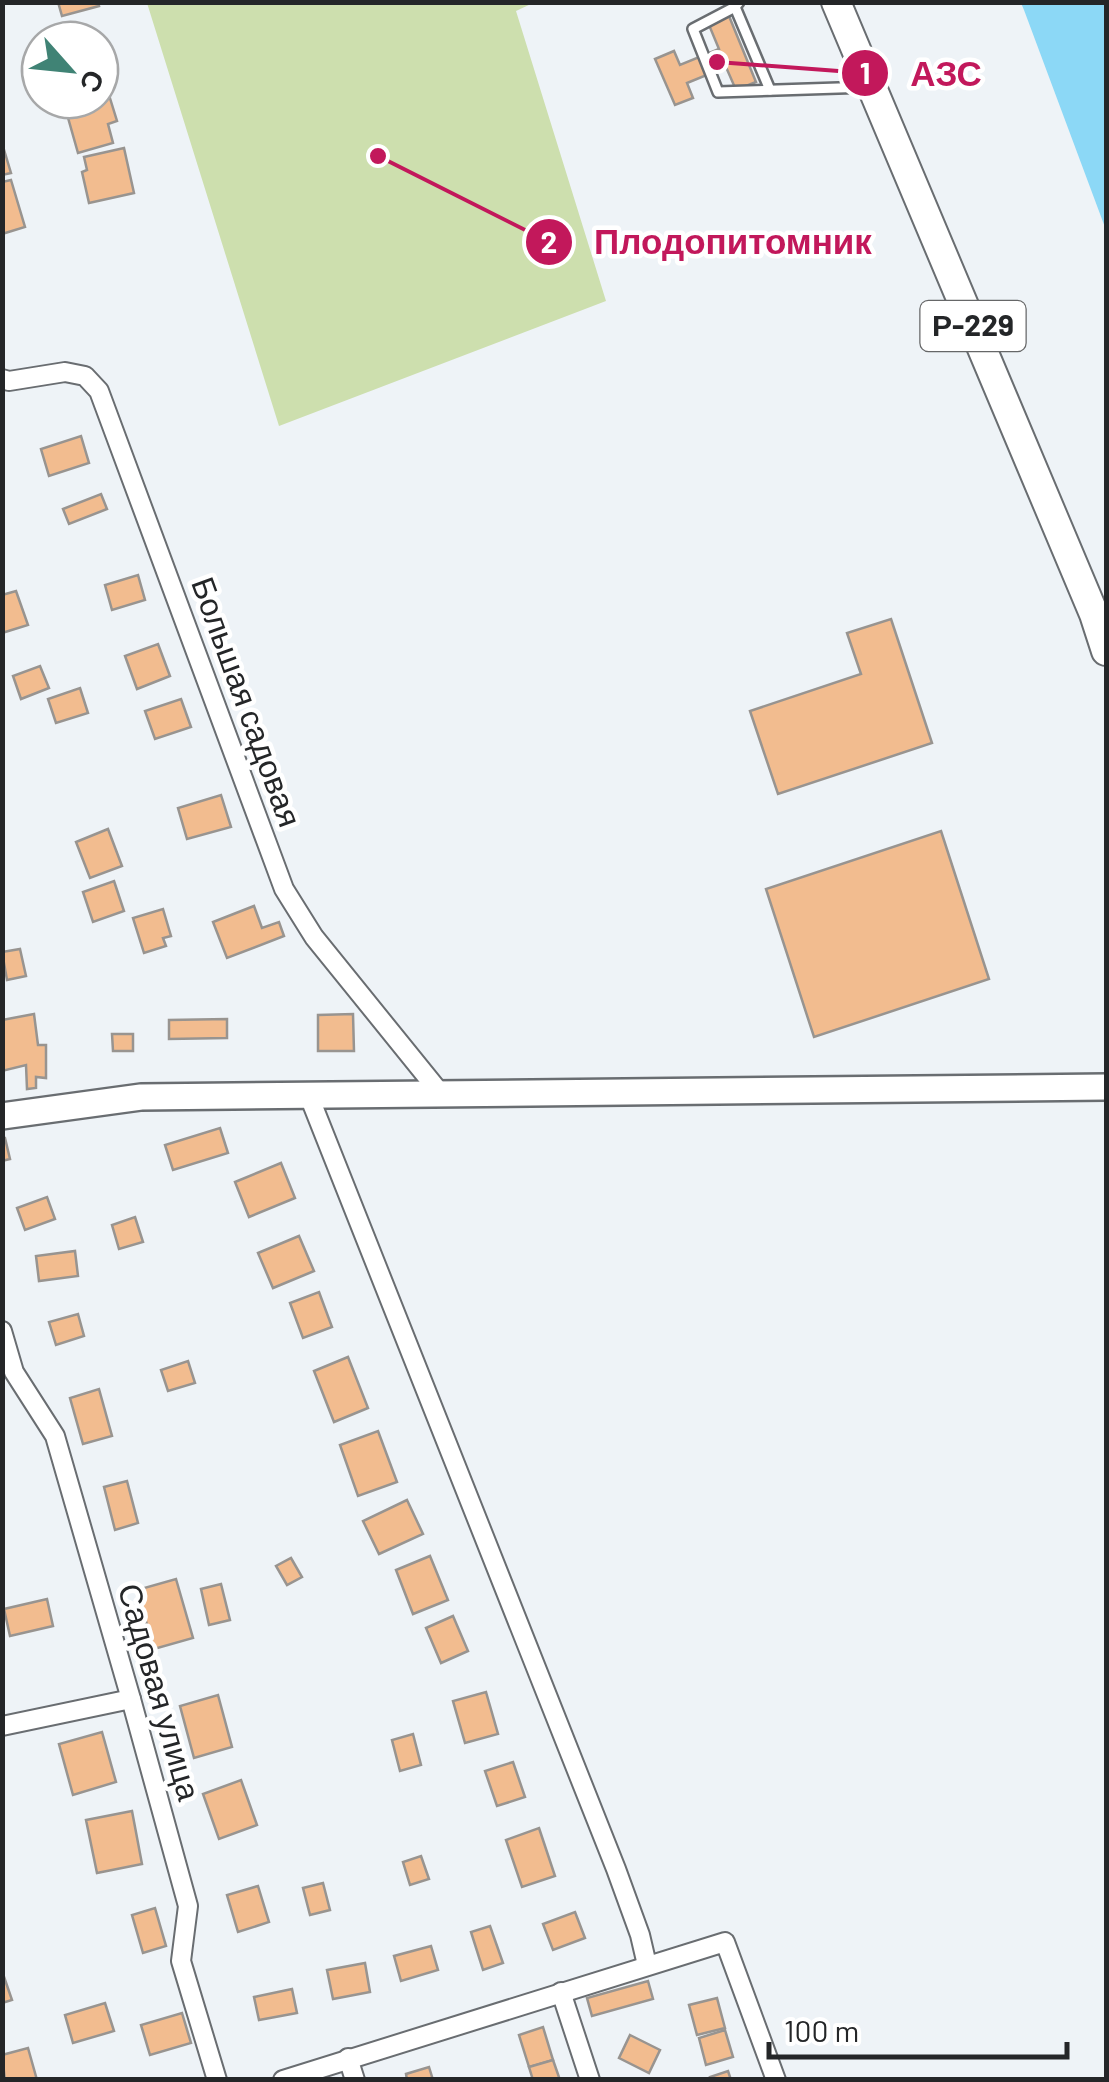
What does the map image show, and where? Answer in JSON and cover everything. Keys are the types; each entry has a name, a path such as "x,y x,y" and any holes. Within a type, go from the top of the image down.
{"main road":[{"name":"Р-229","path":"836,2 1094,614 1106,651"}],"street":[{"name":"Большая садовая","path":"2,379 64,372 84,376 98,391 284,890 314,937 440,1094"},
{"path":"2,1116 141,1097 1106,1087"},
{"path":"309,1096 612,1860 640,1934 647,1966"},
{"name":"Садовая улица","path":"2,1331 8,1374 54,1436 131,1700 188,1906 180,1961 217,2080"},
{"path":"2,1726 131,1700"},
{"path":"284,2080 726,1942 776,2080"},
{"path":"561,1992 590,2080"},
{"path":"348,2058 355,2080"}],"lane":[{"path":"770,90 737,5 693,29 718,92 872,87"}],"green space":[{"path":"147,3 533,3 516,11 606,301 279,426"}],"water":[{"path":"1021,3 1106,3 1106,230 1024,10"}],"building":[{"path":"58,2 98,2 99,6 62,16"},
{"path":"729,16 756,82 736,90 726,67 687,83 693,98 675,105 655,59 674,51 680,65 719,49 709,25"},
{"path":"69,120 117,120 108,124 113,143 78,153"},
{"path":"2,143 11,173 2,175"},
{"path":"124,148 134,193 89,203 82,172 87,170 84,157"},
{"path":"11,180 25,227 2,234 2,182"},
{"path":"81,436 89,463 49,476 41,449"},
{"path":"101,494 107,509 69,524 63,509"},
{"path":"138,575 145,600 112,610 105,585"},
{"path":"16,591 28,625 2,633 2,595"},
{"path":"891,619 932,743 778,794 750,711 861,674 847,633"},
{"path":"158,644 170,676 137,689 125,656"},
{"path":"40,666 49,688 21,699 13,676"},
{"path":"80,688 88,713 56,723 48,699"},
{"path":"181,699 191,727 155,739 145,711"},
{"path":"221,795 231,827 187,839 178,808"},
{"path":"108,829 122,866 90,878 76,842"},
{"path":"941,831 989,979 814,1037 766,889"},
{"path":"114,881 124,911 93,922 83,892"},
{"path":"254,906 262,928 279,922 284,936 227,958 213,922"},
{"path":"163,909 171,936 163,938 166,946 144,953 133,918"},
{"path":"20,949 26,976 7,980 2,952"},
{"path":"34,1014 38,1045 46,1045 46,1078 36,1077 36,1088 27,1089 26,1065 2,1071 2,1020"},
{"path":"353,1014 354,1051 318,1051 318,1015"},
{"path":"227,1019 227,1038 169,1039 169,1020"},
{"path":"112,1034 133,1034 133,1051 113,1051"},
{"path":"220,1128 228,1153 173,1170 165,1145"},
{"path":"2,1138 10,1159 2,1161"},
{"path":"281,1163 295,1198 249,1217 235,1182"},
{"path":"47,1197 55,1219 25,1230 17,1208"},
{"path":"135,1217 143,1242 119,1249 112,1225"},
{"path":"299,1236 314,1271 273,1288 258,1253"},
{"path":"75,1251 78,1276 39,1281 36,1256"},
{"path":"319,1292 332,1327 303,1338 290,1303"},
{"path":"78,1314 84,1336 56,1345 49,1322"},
{"path":"348,1357 368,1408 334,1422 314,1371"},
{"path":"188,1361 195,1383 168,1391 161,1370"},
{"path":"99,1389 112,1436 83,1444 70,1398"},
{"path":"378,1431 397,1482 358,1496 340,1445"},
{"path":"127,1481 138,1523 115,1530 104,1487"},
{"path":"407,1500 423,1534 379,1554 363,1521"},
{"path":"430,1556 448,1600 413,1614 396,1570"},
{"path":"291,1558 302,1577 287,1585 276,1566"},
{"path":"176,1579 193,1638 154,1649 137,1590"},
{"path":"221,1584 230,1620 209,1625 201,1589"},
{"path":"47,1599 53,1626 10,1636 4,1609"},
{"path":"453,1616 468,1651 441,1663 426,1628"},
{"path":"486,1692 498,1734 465,1743 453,1701"},
{"path":"218,1695 232,1747 194,1758 180,1706"},
{"path":"102,1732 116,1782 73,1795 59,1744"},
{"path":"413,1734 421,1765 400,1771 392,1740"},
{"path":"513,1762 525,1797 497,1806 485,1771"},
{"path":"241,1780 257,1825 219,1839 203,1794"},
{"path":"132,1811 142,1864 97,1873 86,1820"},
{"path":"539,1828 555,1876 522,1887 506,1840"},
{"path":"421,1856 429,1879 410,1885 403,1862"},
{"path":"323,1883 330,1910 310,1915 303,1888"},
{"path":"258,1886 269,1922 238,1932 227,1895"},
{"path":"155,1908 166,1946 143,1953 132,1915"},
{"path":"575,1912 585,1938 553,1950 543,1924"},
{"path":"490,1926 503,1963 483,1970 471,1932"},
{"path":"431,1946 438,1970 401,1981 394,1956"},
{"path":"365,1963 370,1992 333,1999 327,1970"},
{"path":"2,1971 12,2000 2,2003"},
{"path":"648,1981 653,1999 592,2016 587,1998"},
{"path":"292,1989 297,2013 259,2020 254,1997"},
{"path":"717,1998 725,2028 697,2035 689,2005"},
{"path":"105,2003 114,2031 73,2043 65,2015"},
{"path":"182,2013 191,2043 150,2055 141,2025"},
{"path":"543,2027 553,2060 529,2067 519,2035"},
{"path":"725,2030 733,2057 706,2065 699,2038"},
{"path":"630,2035 660,2050 649,2073 619,2058"},
{"path":"28,2048 37,2080 5,2080 2,2055"},
{"path":"553,2060 560,2080 533,2080 529,2067"},
{"path":"429,2067 433,2080 407,2080 406,2074"},
{"path":"728,2071 731,2080 711,2080 710,2077"}],"place":[{"name":"АЗС","path":"717,62"},
{"name":"Плодопитомник","path":"378,156"}]}
